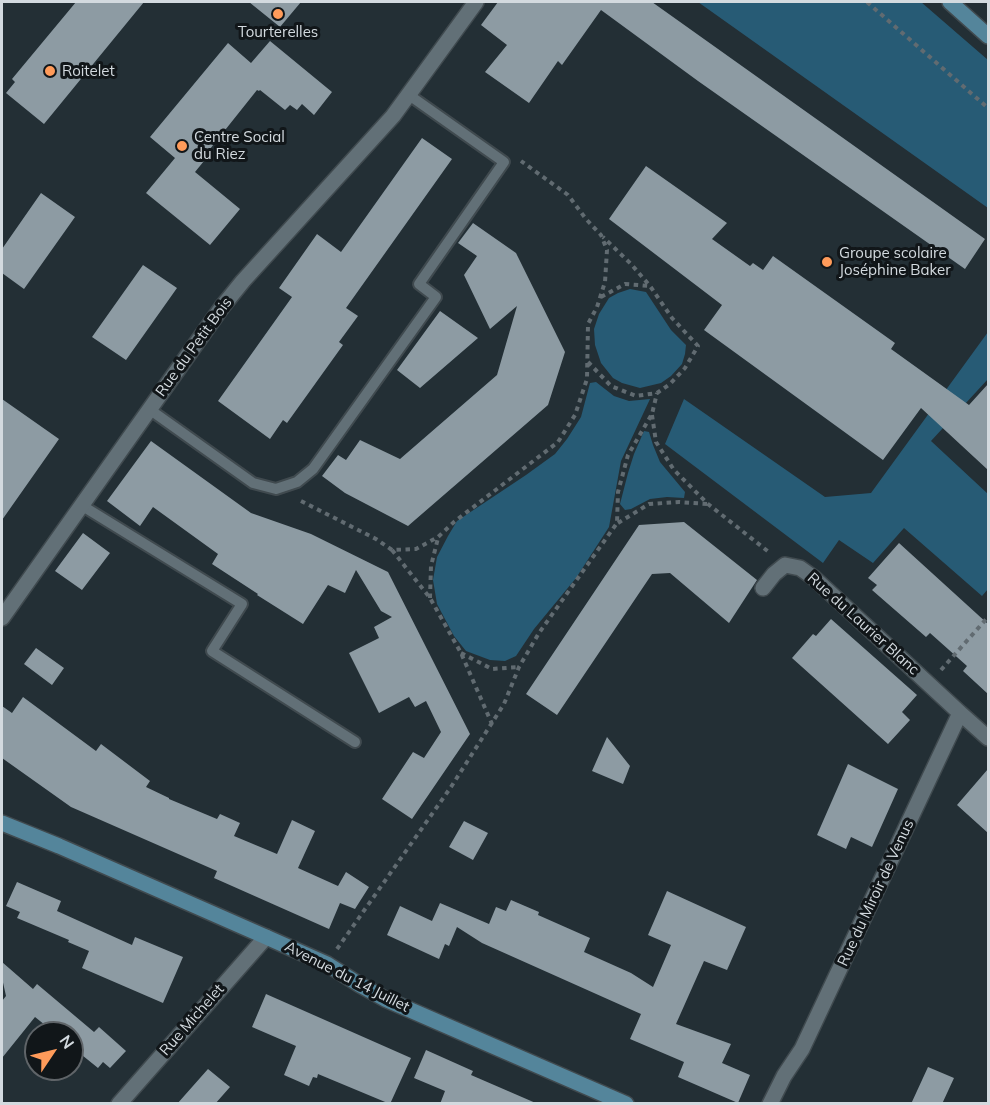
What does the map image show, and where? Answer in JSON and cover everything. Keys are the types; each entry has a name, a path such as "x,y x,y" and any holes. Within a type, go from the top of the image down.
{"street":[{"path":"950,2 988,36"},
{"name":"Rue du Petit Bois","path":"2,618 229,298 382,128 409,95 471,3"},
{"path":"764,588 774,574 785,565"},
{"name":"Rue du Laurier Blanc","path":"785,565 800,568 814,578 960,713"},
{"path":"960,713 988,738"},
{"name":"Rue du Miroir de Venus","path":"770,1104 784,1076 802,1049 960,713"},
{"name":"Avenue du 14 Juillet","path":"2,823 327,964 385,999 626,1104"},
{"name":"Rue Michelet","path":"119,1104 266,937"}],"lane":[{"path":"149,409 253,483 276,489 297,482 313,469 436,297 419,284 504,162 409,95"},
{"path":"81,505 242,604 212,651 355,742"}],"path":[{"path":"867,2 988,108"},
{"path":"520,161 568,195 586,219 650,286 672,318 698,346 685,368 670,384 657,393 636,396 611,386 587,361"},
{"path":"392,550 416,549 438,537 454,522 558,442 575,415 587,379 588,324 605,282 607,250 601,235"},
{"path":"600,298 625,284 650,286"},
{"path":"617,524 618,492 628,455 652,414 657,393"},
{"path":"652,414 656,442 674,470 708,504 785,565"},
{"path":"276,489 376,539 392,550 430,598 461,653 492,724"},
{"path":"327,964 451,788 504,704 519,667 538,633 617,524 649,504 679,502 708,504"},
{"path":"430,598 431,566 438,537"},
{"path":"928,684 988,617"},
{"path":"461,653 492,669 519,667"}],"shaded area":[{"path":"698,2 921,2 988,60 988,208"},
{"path":"630,289 646,292 671,330 686,345 682,364 671,376 661,383 640,388 613,378 601,363 595,345 594,329 599,314 609,298"},
{"path":"988,332 988,379 931,441 988,494 988,589 982,596 904,528 873,563 839,540 823,563 665,444 684,399 825,497 871,493"},
{"path":"596,382 614,396 629,401 650,399 621,461 609,527 576,578 534,629 516,656 505,661 490,660 466,651 454,636 437,604 433,580 437,557 457,521 555,454 581,417 590,383"},
{"path":"644,431 649,432 660,462 685,492 684,498 650,499 625,510 620,504 634,454"}],"building":[{"name":"Roitelet","path":"76,2 144,2 44,124 6,93 15,82 12,79"},
{"name":"Tourterelles","path":"249,2 301,2 280,27"},
{"path":"498,2 652,2 985,239 965,269 601,10 562,65 558,61 529,103 485,72 507,45 481,25"},
{"name":"Centre Social du Riez","path":"270,41 332,92 314,115 302,104 297,110 290,105 285,110 257,90 202,159 204,161 195,172 240,209 210,245 146,193 175,158 150,137 228,43 251,63"},
{"path":"422,138 452,159 346,308 358,316 339,342 343,345 287,423 283,420 270,439 218,401 292,297 279,288 317,234 341,252"},
{"path":"646,166 727,223 712,239 750,266 753,263 763,270 773,256 895,343 891,349 969,405 988,384 988,470 921,408 883,460 704,330 722,305 609,219"},
{"path":"41,193 75,217 24,289 2,273 2,249"},
{"path":"473,223 516,253 565,352 548,405 408,526 345,493 322,476 338,455 346,460 360,440 400,459 497,375 517,306 490,329 464,275 477,256 458,243"},
{"path":"143,265 177,288 126,360 92,337"},
{"path":"440,311 478,338 420,388 397,370"},
{"path":"2,399 59,439 2,520"},
{"path":"151,441 251,513 311,534 388,572 470,734 412,819 382,799 413,752 424,758 441,732 426,701 415,707 409,697 379,713 349,653 379,638 374,627 392,617 381,611 356,570 345,593 328,585 303,624 212,564 218,554 153,507 140,526 107,501"},
{"path":"684,522 757,580 729,623 670,573 652,574 557,715 526,694 639,525"},
{"path":"83,533 110,553 82,590 55,571"},
{"path":"899,543 988,624 988,694 963,671 967,666 930,633 926,637 872,590 877,585 868,578"},
{"path":"831,619 917,695 902,712 910,720 888,744 792,658 813,634 816,636"},
{"path":"36,648 64,668 52,685 24,664"},
{"path":"23,697 96,751 101,744 150,781 146,787 217,819 220,814 240,823 234,836 277,854 292,820 315,831 298,868 338,886 346,872 369,887 355,909 340,903 329,929 214,878 217,871 71,807 2,758 2,706 12,713"},
{"path":"607,737 630,766 623,784 592,771"},
{"path":"848,764 898,789 872,847 851,837 846,849 817,835"},
{"path":"988,769 988,833 957,805"},
{"path":"464,821 488,833 473,860 449,847"},
{"path":"17,882 61,901 57,911 132,945 135,937 183,957 163,1003 82,968 89,951 17,918 20,912 6,906"},
{"path":"667,891 746,927 727,970 704,961 676,1024 731,1044 722,1063 750,1075 738,1103 678,1077 684,1062 630,1039 641,1014 482,943 457,927 449,946 445,944 439,959 387,935 400,906 432,921 440,903 489,924 496,907 506,911 511,900 539,912 538,915 590,938 584,952 631,973 653,987 671,945 648,935"},
{"path":"2,962 33,989 37,984 81,1021 40,1021 35,1017 32,1021 24,1021 24,1031 2,1058 2,1001 6,996 2,978"},
{"path":"266,994 411,1058 390,1104 318,1074 317,1078 313,1077 309,1086 284,1075 296,1046 252,1027"},
{"path":"84,1024 94,1032 99,1027 126,1051 110,1068 103,1062 98,1068 84,1057"},
{"path":"426,1050 473,1071 471,1075 538,1104 440,1104 445,1091 414,1078"},
{"path":"928,1067 954,1078 942,1104 911,1104"},
{"path":"208,1069 230,1087 215,1104 177,1104"}],"place":[{"name":"Tourterelles","path":"278,14"},
{"name":"Roitelet","path":"50,71"},
{"name":"Centre Social du Riez","path":"182,146"},
{"name":"Groupe scolaire Joséphine Baker","path":"827,262"}]}
